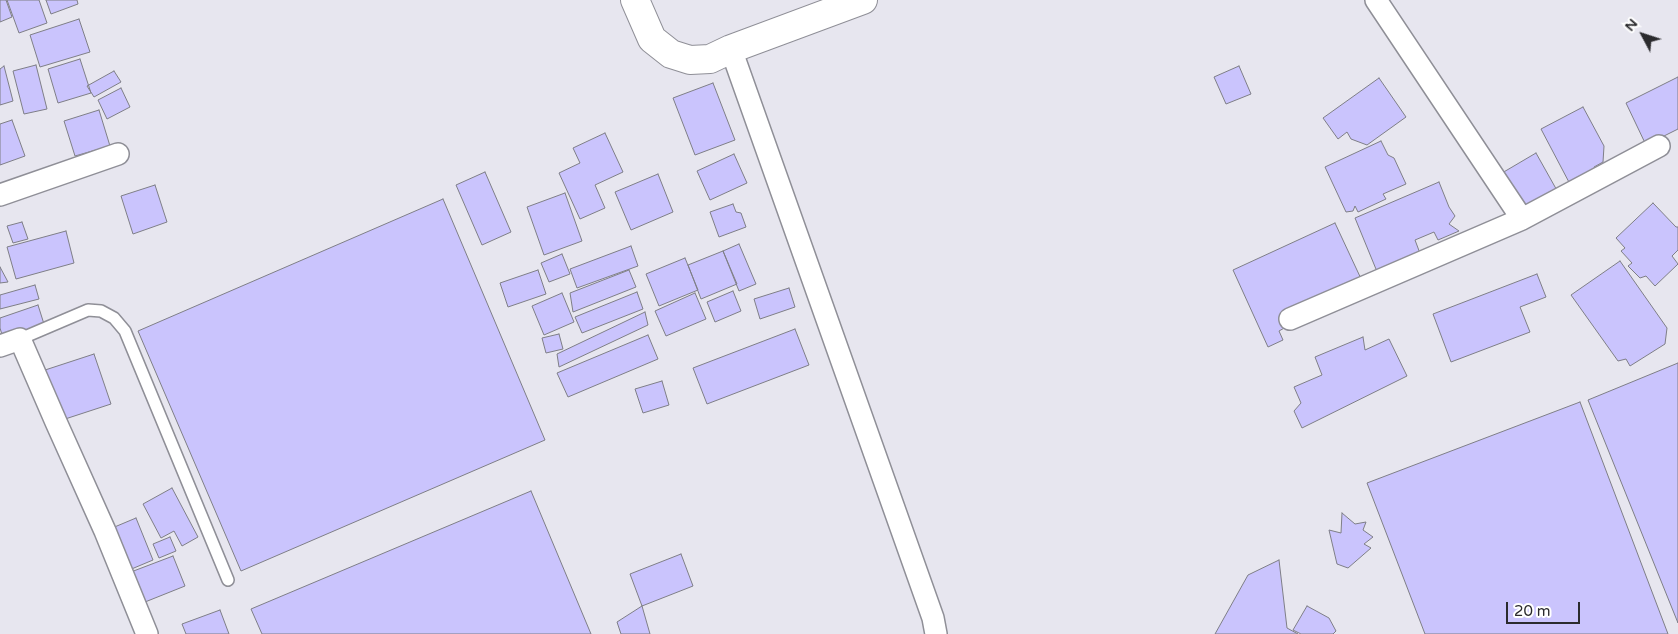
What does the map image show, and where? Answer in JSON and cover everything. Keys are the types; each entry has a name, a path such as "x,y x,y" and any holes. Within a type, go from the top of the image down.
{"street":[{"path":"635,0 652,39 671,54 690,60 710,59 731,49 863,0"},
{"path":"1376,0 1522,219"},
{"path":"731,49 933,618 936,634"},
{"path":"1290,319 1522,219 1659,146"},
{"path":"0,195 118,154"},
{"path":"0,346 20,339 105,531 148,634"}],"lane":[{"path":"20,339 88,310 101,311 114,318 125,331 228,580"}],"building":[{"path":"0,0 6,0 12,17 0,22"},
{"path":"7,0 39,0 47,23 19,33"},
{"path":"46,0 77,0 78,4 51,14"},
{"path":"79,19 90,52 40,67 30,35"},
{"path":"80,59 91,93 58,103 48,69"},
{"path":"36,65 47,109 24,114 13,71"},
{"path":"4,66 13,101 0,105 0,69"},
{"path":"1239,66 1251,94 1226,104 1214,77"},
{"path":"114,71 121,82 94,97 87,86"},
{"path":"1678,77 1678,129 1646,145 1626,103"},
{"path":"1379,78 1406,117 1367,145 1351,139 1347,132 1338,139 1323,118"},
{"path":"713,83 735,140 695,155 673,98"},
{"path":"121,88 130,107 107,119 98,100"},
{"path":"1583,107 1604,146 1603,162 1594,167 1597,172 1571,186 1541,129"},
{"path":"99,110 110,146 75,156 64,121"},
{"path":"12,120 25,156 0,165 0,124"},
{"path":"605,133 623,172 595,185 605,208 580,219 559,173 580,163 573,148"},
{"path":"1381,141 1388,155 1394,158 1406,184 1383,194 1386,199 1358,212 1355,206 1353,211 1346,212 1325,167"},
{"path":"1536,153 1559,194 1524,213 1502,173"},
{"path":"734,154 747,183 710,200 697,171"},
{"path":"485,172 511,232 482,245 456,185"},
{"path":"658,174 673,212 631,230 615,192"},
{"path":"1439,182 1449,207 1455,216 1449,224 1459,231 1438,240 1434,232 1415,240 1421,256 1378,274 1355,218"},
{"path":"155,185 167,222 133,234 121,196"},
{"path":"565,193 582,241 544,255 527,207"},
{"path":"443,199 545,440 241,571 138,331"},
{"path":"1653,203 1678,227 1678,250 1672,256 1678,264 1655,286 1646,276 1640,278 1628,266 1632,263 1621,251 1625,248 1616,238"},
{"path":"733,204 736,212 741,213 746,227 719,237 710,212"},
{"path":"22,222 28,239 13,243 7,226"},
{"path":"1335,223 1363,283 1279,331 1283,340 1268,347 1233,270"},
{"path":"66,231 74,263 16,279 7,247"},
{"path":"739,244 756,284 739,291 723,251"},
{"path":"631,246 638,266 577,288 570,269"},
{"path":"723,251 737,284 701,299 688,265"},
{"path":"562,254 570,274 549,282 541,263"},
{"path":"685,258 698,290 659,306 646,274"},
{"path":"1620,261 1667,328 1665,344 1630,366 1626,359 1618,361 1571,295"},
{"path":"0,267 8,282 0,283"},
{"path":"538,270 546,294 508,307 500,283"},
{"path":"629,270 636,287 573,312 570,293"},
{"path":"1537,274 1546,297 1520,307 1530,332 1451,362 1433,314"},
{"path":"35,285 39,299 0,309 0,295"},
{"path":"789,288 795,307 760,319 754,299"},
{"path":"733,291 741,311 715,322 707,302"},
{"path":"637,292 643,309 582,333 575,317"},
{"path":"562,293 574,322 544,335 532,306"},
{"path":"695,293 706,319 666,336 655,311"},
{"path":"38,305 44,324 3,338 0,318"},
{"path":"645,312 648,325 559,367 557,354"},
{"path":"795,329 809,365 707,404 693,368"},
{"path":"559,334 563,349 546,353 542,338"},
{"path":"648,335 658,359 568,397 557,373"},
{"path":"1363,337 1365,350 1389,339 1407,376 1302,428 1294,411 1301,403 1294,387 1322,375 1315,357"},
{"path":"94,354 111,404 56,422 39,372"},
{"path":"1678,363 1678,623 1588,400"},
{"path":"662,381 669,405 643,413 635,389"},
{"path":"1580,402 1668,634 1425,634 1367,483"},
{"path":"172,488 198,537 182,546 174,531 161,538 143,504"},
{"path":"531,491 591,634 262,634 251,609"},
{"path":"1342,513 1355,524 1366,522 1363,530 1373,537 1364,544 1371,548 1348,568 1337,564 1329,530 1341,533"},
{"path":"136,518 153,560 122,573 105,531"},
{"path":"170,537 176,551 159,558 153,544"},
{"path":"681,554 693,586 642,606 630,574"},
{"path":"173,556 185,586 135,606 123,575"},
{"path":"1279,560 1287,628 1298,634 1215,634 1248,575"},
{"path":"642,606 650,634 621,634 617,622"},
{"path":"1307,606 1329,618 1336,631 1333,634 1301,634 1293,630"},
{"path":"220,610 229,634 186,634 182,624"}]}
